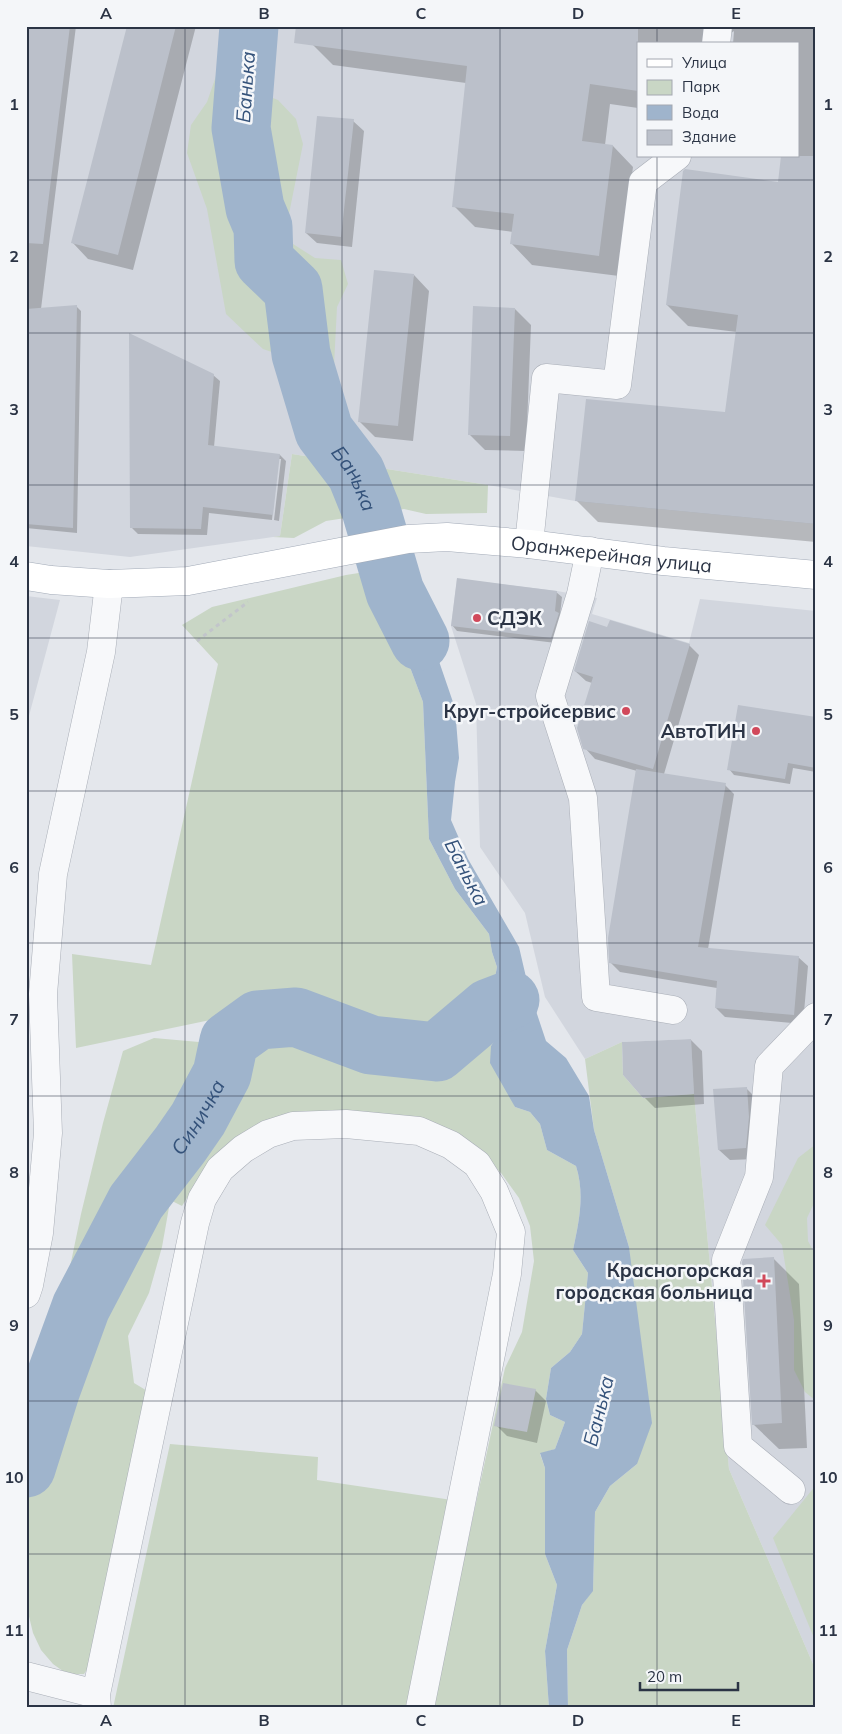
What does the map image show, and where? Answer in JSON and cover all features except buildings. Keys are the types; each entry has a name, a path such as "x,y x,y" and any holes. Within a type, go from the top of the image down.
{"main road":[{"name":"Оранжерейная улица","path":"26,576 51,580 109,584 188,581 408,539 447,537 529,544 664,561 816,575"}],"street":[{"path":"716,42 718,26"},
{"path":"529,544 546,378 617,386 643,182 674,158"},
{"path":"590,551 580,594 550,696 583,798 596,997 673,1010"},
{"path":"26,1294 39,1233 48,1133 43,994 53,874 101,652 109,584"},
{"path":"791,1490 738,1446 726,1260 759,1177 769,1066 816,1018"},
{"path":"26,1676 97,1701 195,1224 202,1199 220,1169 243,1149 268,1134 293,1126 346,1124 419,1131 451,1145 477,1164 494,1191 511,1232 504,1289 420,1708"}],"path":[{"path":"197,641 255,597"}],"shaded area":[{"path":"26,26 816,26 816,524 575,501 488,485 292,454 280,536 130,557 26,546"},
{"path":"457,579 557,591 597,598 592,614 689,643 700,599 816,611 816,1671 729,1469 694,1094 691,1039 622,1042 585,1059 545,997 525,913 480,847 476,704 451,626"},
{"path":"26,596 60,600 26,727"}],"green space":[{"path":"216,76 278,100 296,119 303,144 288,219 293,244 315,258 341,260 348,284 337,307 333,385 307,378 289,358 263,349 226,314 207,209 187,153 191,125 207,102"},
{"path":"292,454 488,485 487,513 426,514 404,509 326,521 294,538 273,537 280,536"},
{"path":"378,570 392,619 423,702 429,839 455,889 489,934 497,967 489,1008 490,1015 502,1030 491,1046 515,1107 530,1112 540,1124 547,1150 576,1166 579,1176 581,1198 573,1250 588,1273 582,1334 570,1352 551,1368 546,1399 550,1415 565,1422 555,1449 540,1454 545,1468 545,1554 557,1585 545,1651 549,1708 432,1708 505,1368 522,1332 534,1261 530,1226 519,1198 501,1173 474,1148 449,1132 231,1142 213,1157 182,1206 172,1201 176,1168 162,1247 149,1293 128,1336 134,1383 149,1392 92,1662 84,1674 67,1674 53,1664 41,1650 33,1633 26,1604 26,1379 51,1340 64,1296 103,1123 123,1051 154,1038 199,1042 201,1073 181,1143 198,1119 222,1074 229,1041 258,1020 296,1017 371,1045 437,1052 488,1009 445,1024 385,1031 311,1008 239,1014 76,1048 72,954 151,965 218,664 182,625 212,607 346,575"},
{"path":"622,1042 623,1075 643,1098 694,1094 729,1469 816,1671 816,1708 568,1708 567,1650 582,1605 593,1590 595,1512 610,1486 637,1464 629,1247 594,1130 585,1059"},
{"path":"816,1144 816,1199 807,1218 808,1241 816,1256 816,1401 805,1392 794,1370 794,1320 782,1245 765,1225 798,1158"},
{"path":"170,1444 318,1457 317,1480 452,1500 408,1708 113,1708"},
{"path":"816,1485 816,1643 773,1538"}],"water":[{"path":"406,565 455,708 459,758 451,820 468,859 519,947 529,990 546,1041 566,1058 589,1096 594,1130 629,1247 652,1423 637,1464 610,1486 595,1512 593,1591 582,1605 567,1650 568,1708 549,1708 545,1651 557,1585 545,1554 545,1468 540,1453 555,1449 565,1422 550,1415 546,1399 551,1368 570,1352 582,1334 588,1273 573,1250 581,1198 579,1176 576,1166 547,1150 540,1124 530,1112 515,1107 490,1063 491,1046 501,1030 490,1015 489,1008 497,967 489,934 455,889 429,839 423,702 392,619 378,570"}],"waterway":[{"name":"Банька","path":"249,26 241,128 255,208 263,227 264,261 293,289 301,354 324,431 356,473 371,510 395,592 420,641"},
{"name":"Синичка","path":"26,1468 50,1392 81,1307 136,1202 198,1119 222,1074 229,1041 258,1020 296,1017 371,1045 437,1052 489,1008 510,1000"}],"place":[{"name":"СДЭК","path":"477,618"},
{"name":"Круг-стройсервис","path":"626,711"},
{"name":"АвтоТИН","path":"756,731"},
{"name":"Красногорская городская больница","path":"764,1281"}]}
